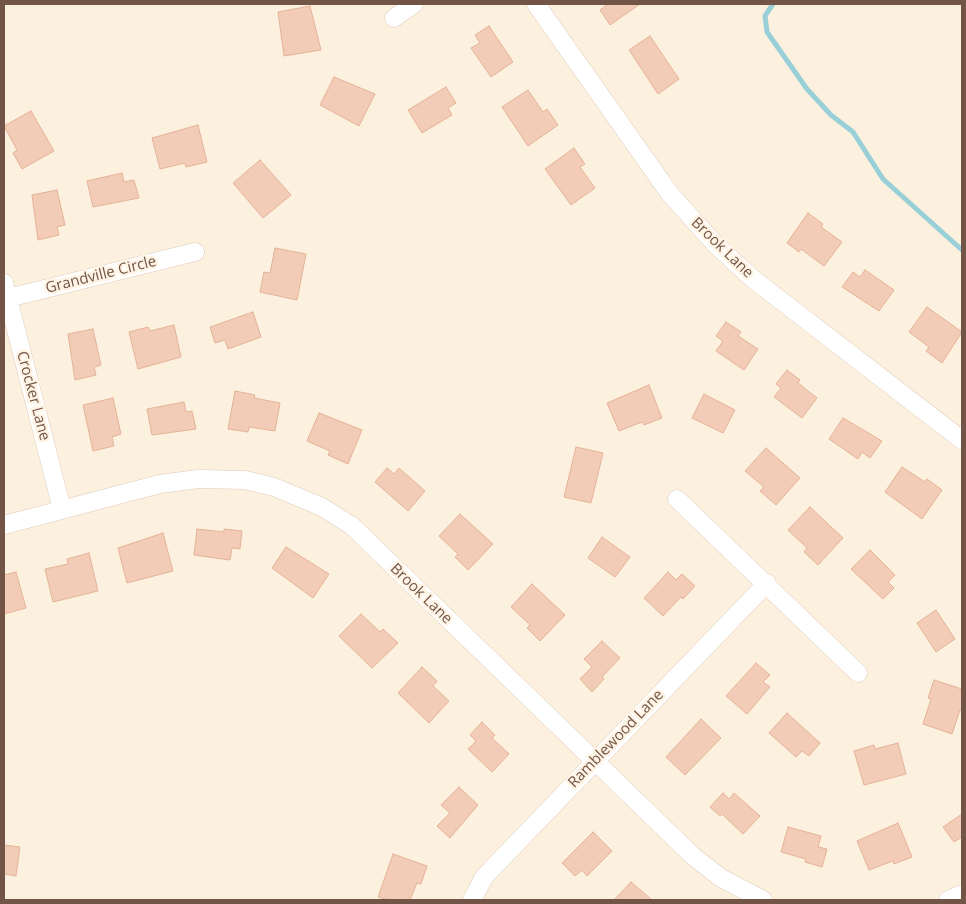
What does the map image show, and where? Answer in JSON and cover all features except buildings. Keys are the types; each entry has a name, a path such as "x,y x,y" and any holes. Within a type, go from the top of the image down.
{"street":[{"path":"394,18 414,4"},
{"name":"Brook Lane","path":"536,4 670,194 716,245 752,279 962,440"},
{"name":"Grandville Circle","path":"6,290 195,252"},
{"name":"Crocker Lane","path":"6,290 62,509"},
{"name":"Brook Lane","path":"4,525 160,484 218,478 245,480 274,487 322,507 352,526 694,857 728,882 763,900"},
{"path":"677,499 767,583 858,673"},
{"name":"Ramblewood Lane","path":"472,900 484,877 767,583"},
{"path":"948,900 962,894"}],"waterway":[{"path":"773,4 765,16 767,32 807,89 831,115 853,132 883,179 962,250"}]}
